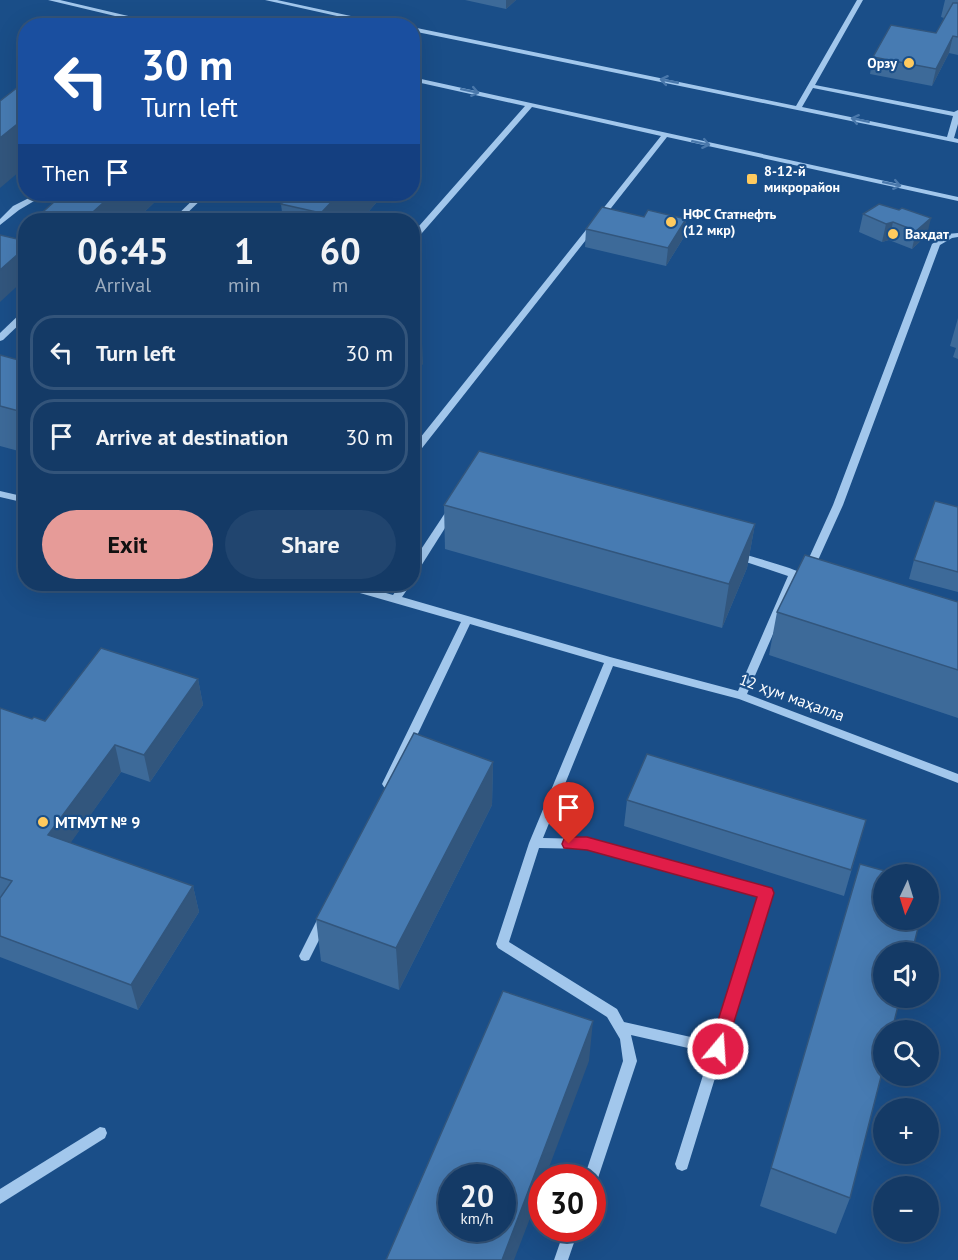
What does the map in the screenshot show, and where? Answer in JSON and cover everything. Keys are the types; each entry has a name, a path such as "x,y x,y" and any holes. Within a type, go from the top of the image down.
{"street":[{"path":"51,0 135,18"},
{"path":"268,0 355,18"},
{"path":"798,108 860,0"},
{"path":"420,31 954,140 957,113 811,86"},
{"path":"420,81 958,199"},
{"path":"420,230 530,105"},
{"path":"420,445 665,135"},
{"path":"0,223 16,208 29,201"},
{"path":"183,213 196,201"},
{"path":"294,213 304,201"},
{"path":"730,553 811,579 936,244 950,236 958,235"},
{"path":"0,338 18,321"},
{"path":"0,494 18,498"},
{"path":"420,559 458,499"},
{"path":"741,696 794,573"},
{"name":"12 ҳум маҳалла","path":"370,591 610,661 741,696 958,779"},
{"path":"396,598 401,591"},
{"path":"381,798 467,619"},
{"path":"596,1164 630,1061 626,1038 612,1013 502,944 535,843 610,661"},
{"path":"535,843 587,844 766,893 682,1164"},
{"path":"305,956 326,914"},
{"path":"621,1027 718,1049"},
{"path":"0,1197 100,1133"},
{"path":"561,1260 568,1242"}],"building":[{"path":"953,3 958,3 958,37 953,36 936,69 873,57 891,25 936,33"},
{"path":"18,87 18,123 0,138 0,101"},
{"path":"55,201 105,201 92,213 42,213"},
{"path":"284,201 332,201 321,213 281,204"},
{"path":"879,204 899,210 902,208 931,218 916,231 893,222 886,224 863,214"},
{"path":"602,207 644,217 648,210 686,219 668,248 586,229"},
{"path":"0,235 18,239 18,254 0,270"},
{"path":"0,355 18,360 18,411 0,406"},
{"path":"479,451 755,524 729,584 444,505"},
{"path":"935,501 958,507 958,572 914,560"},
{"path":"805,555 958,602 958,670 777,612"},
{"name":"МТМУТ № 9","path":"101,648 198,679 144,755 115,745 48,835 193,886 131,985 0,936 0,898 12,881 0,877 0,708 45,721"},
{"path":"414,733 493,762 396,948 316,919"},
{"path":"647,754 866,820 851,870 627,800"},
{"path":"860,864 873,868 873,930 918,930 914,942 873,942 873,1008 898,1008 894,1020 873,1020 873,1086 879,1086 876,1098 873,1098 873,1108 850,1198 771,1168"},
{"path":"503,991 593,1021 539,1164 528,1164 528,1192 516,1223 516,1164 438,1164 438,1242 509,1242 502,1260 386,1260"}],"place":[{"name":"Орзу","path":"909,63"},
{"name":"8-12-й микрорайон","path":"752,179"},
{"name":"НФС Статнефть (12 мкр)","path":"671,222"},
{"name":"Вахдат","path":"893,234"},
{"name":"МТМУТ № 9","path":"43,822"}],"route":[{"path":"569,844 587,844 766,893 718,1049"}]}
